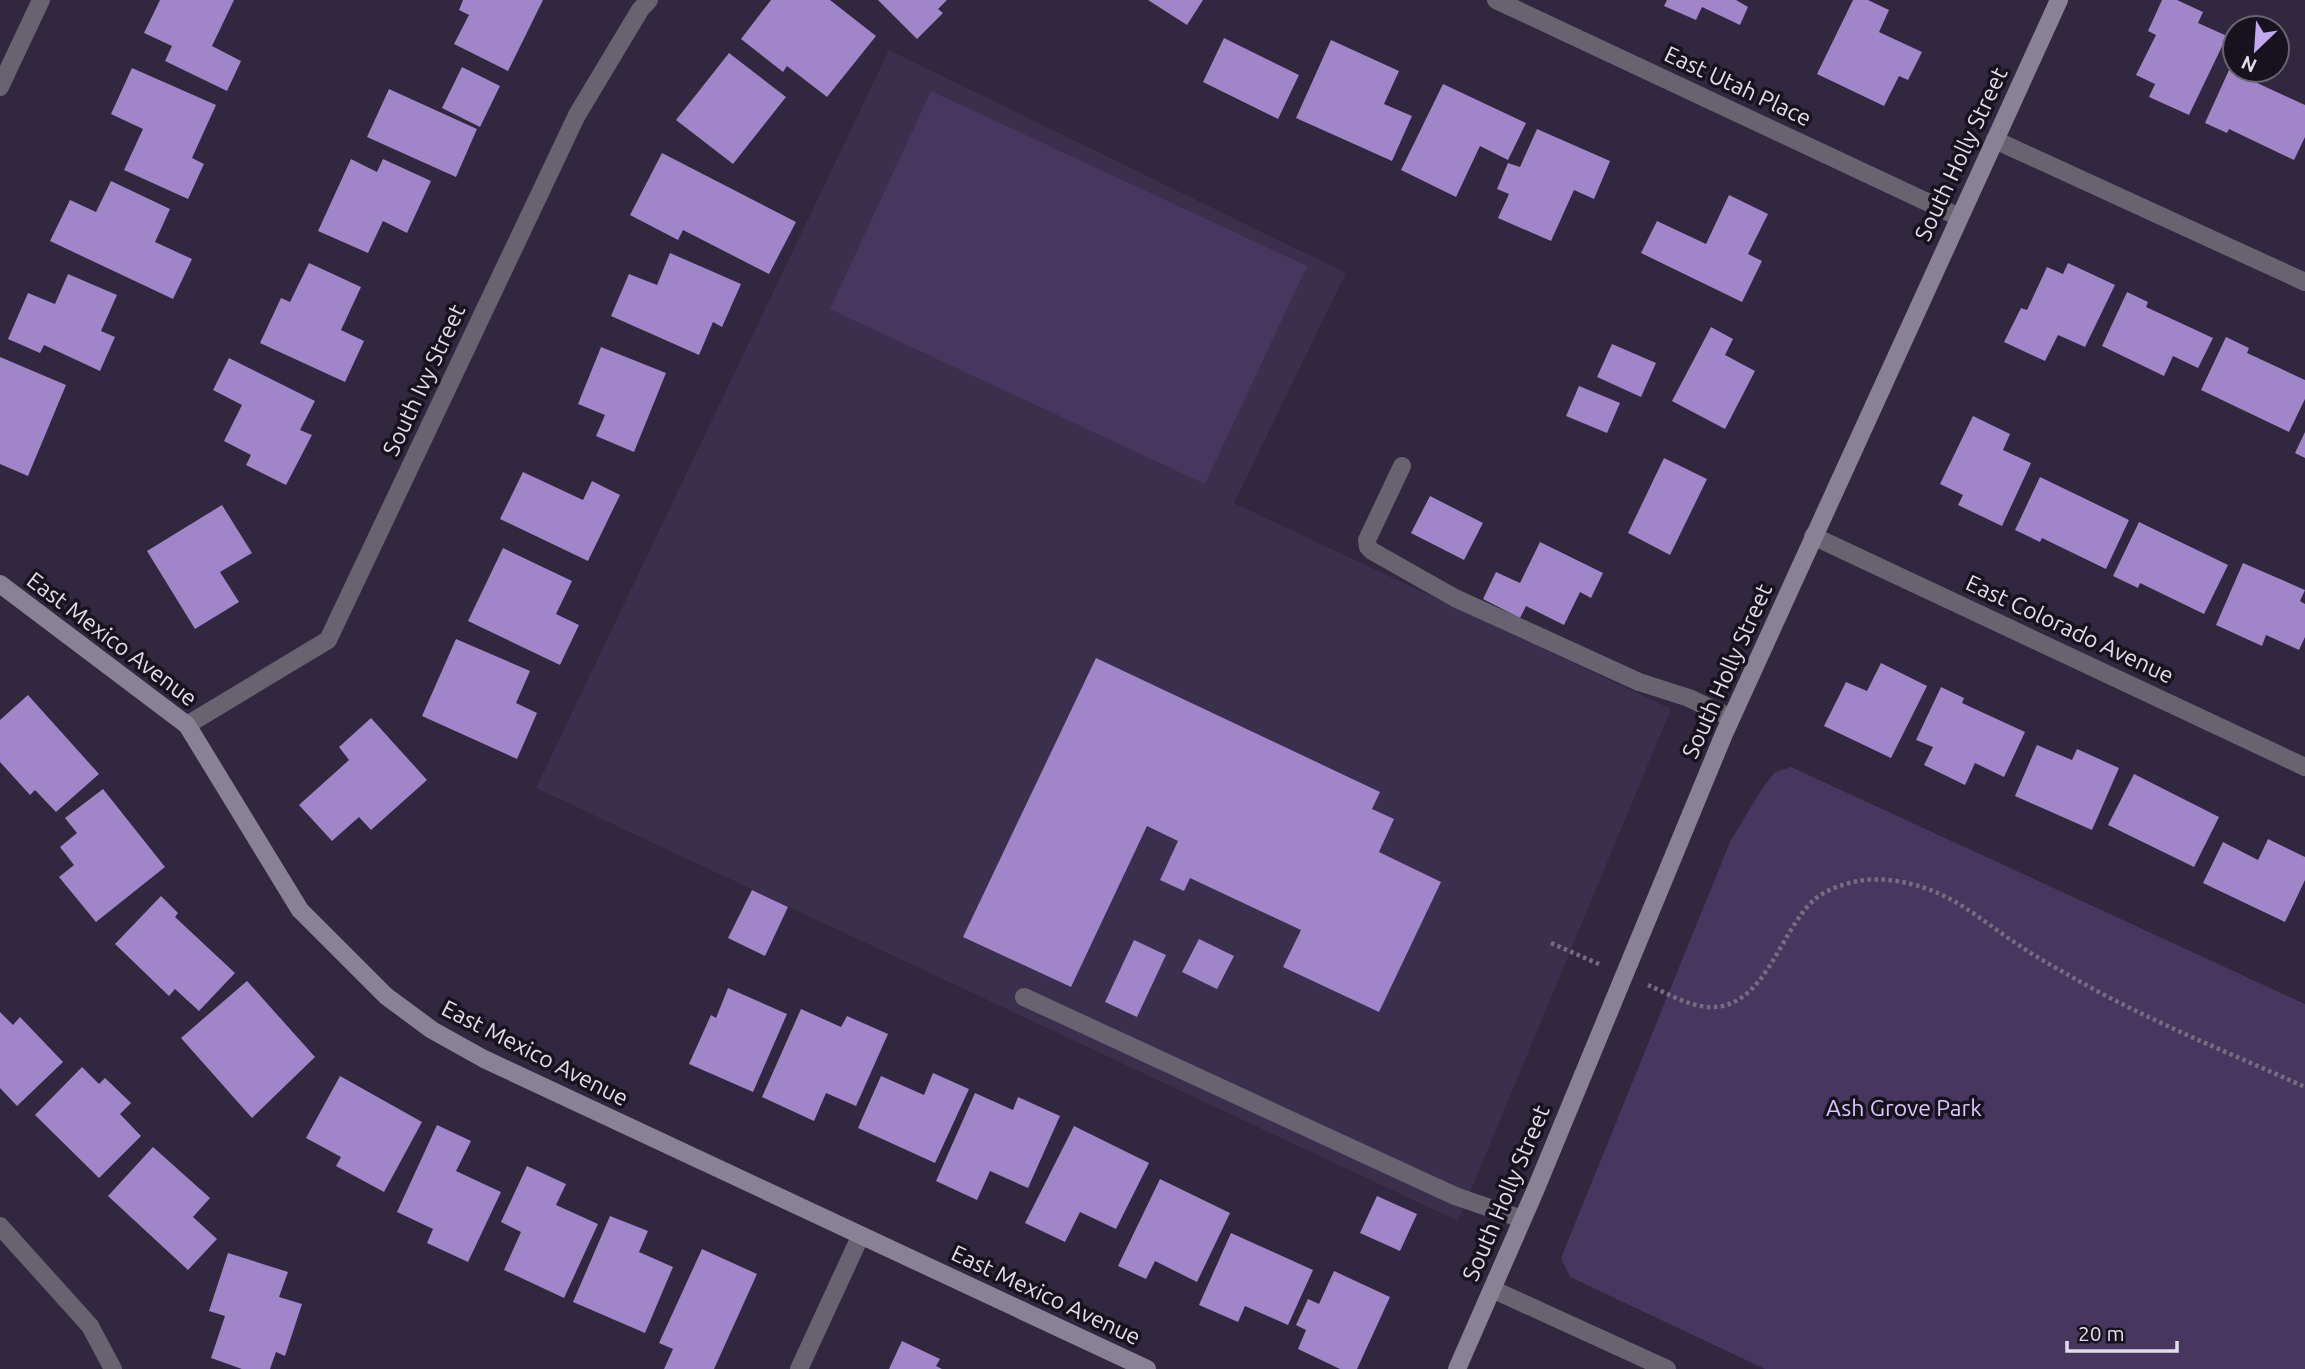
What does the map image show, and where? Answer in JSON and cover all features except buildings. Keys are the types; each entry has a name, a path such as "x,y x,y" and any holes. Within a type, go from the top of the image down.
{"main road":[{"name":"South Holly Street","path":"1457,1369 1731,718 2059,0"},
{"name":"East Mexico Avenue","path":"0,584 187,725 300,910 344,957 386,996 432,1030 484,1059 1147,1369"}],"street":[{"path":"0,88 41,0"},
{"name":"South Ivy Street","path":"187,725 328,640 578,115 640,10 649,0"},
{"name":"East Utah Place","path":"1496,0 1527,7 1959,217"},
{"path":"1995,140 2305,282"},
{"path":"1402,466 1367,540 1372,551 1455,598 1639,682 1689,698 1731,718"},
{"name":"East Colorado Avenue","path":"1813,536 2305,767"},
{"path":"1024,997 1455,1196 1522,1219"},
{"path":"0,1226 90,1326 113,1369"},
{"path":"799,1369 860,1237"},
{"path":"1492,1289 1667,1369"}],"path":[{"path":"1551,943 1686,1001 1706,1007 1726,1006 1744,998 1815,899 1836,887 1858,881 1902,881 1927,888 1956,902 2022,948 2122,1003 2305,1087"}],"shaded area":[{"path":"889,50 1346,273 1234,503 1671,709 1458,1221 536,788"}],"green space":[{"path":"931,91 1307,266 1205,484 830,309"},
{"name":"Ash Grove Park","path":"1791,767 2305,1004 2305,1369 1765,1369 1570,1277 1561,1258 1730,842 1775,772"}]}
